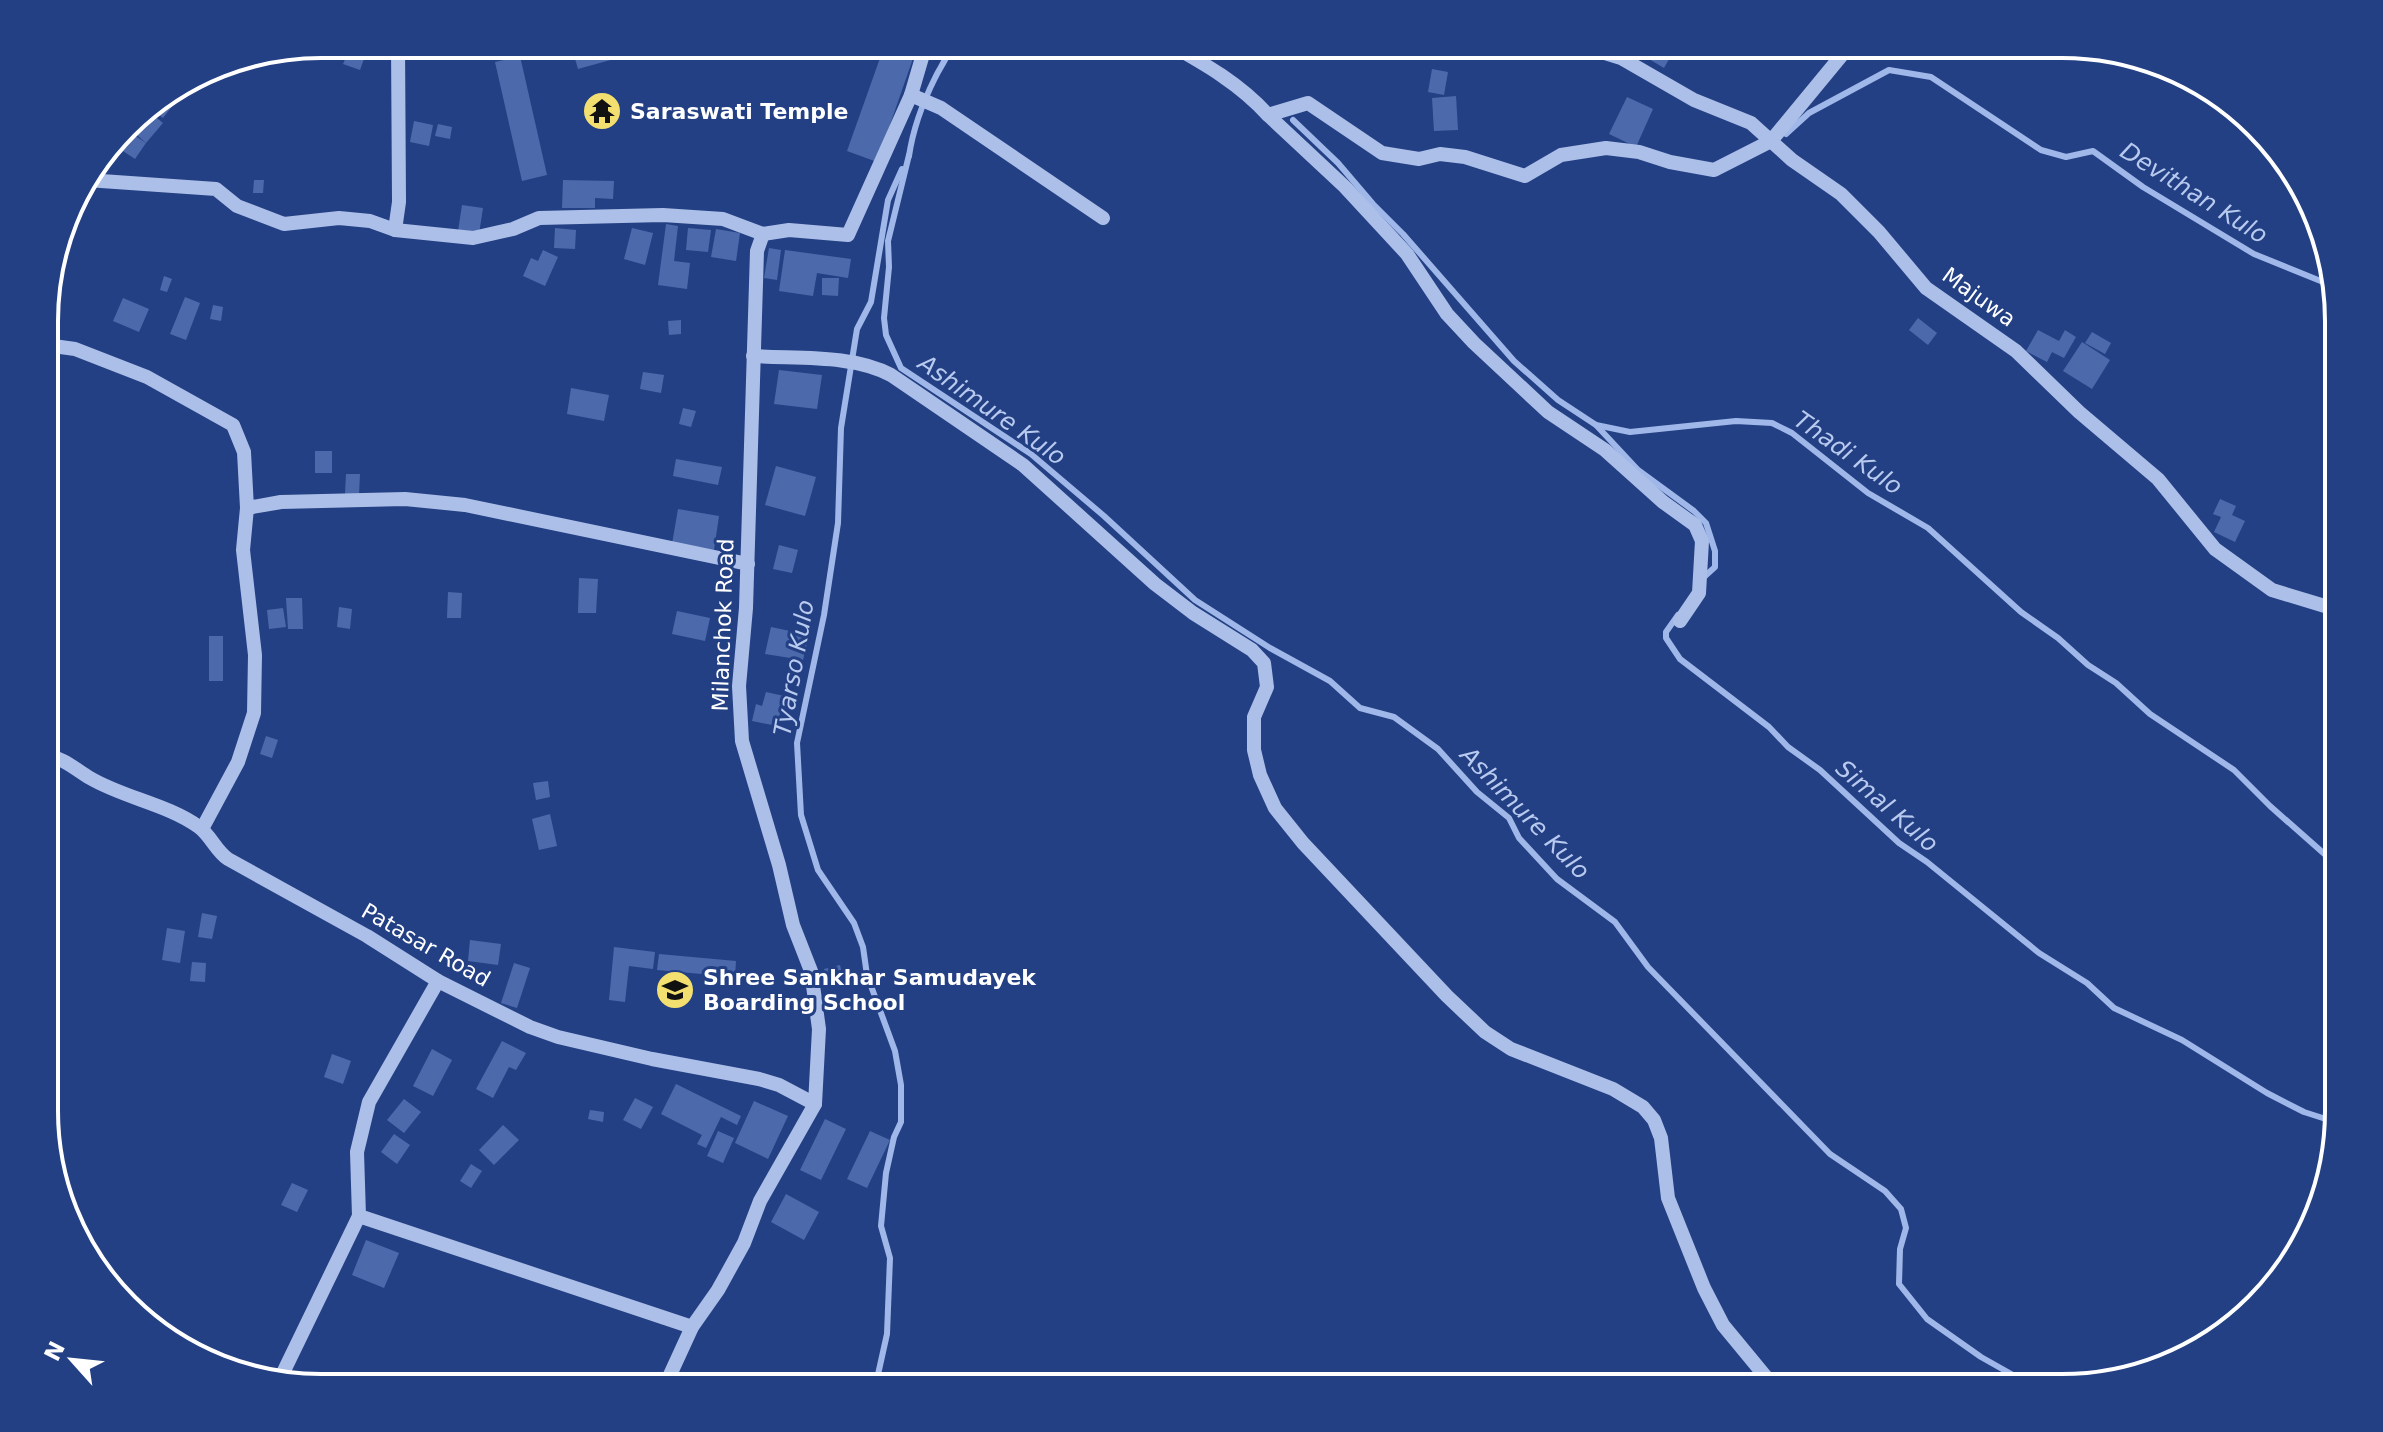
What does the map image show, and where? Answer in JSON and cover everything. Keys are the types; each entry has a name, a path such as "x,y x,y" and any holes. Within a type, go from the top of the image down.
{"street":[{"path":"395,230 399,202 398,58"},
{"path":"99,181 216,189 237,206 284,224 339,218 370,221 395,230 473,238 513,229 539,218 663,215 723,219 763,234 789,230 848,235 911,95 922,58"},
{"path":"1193,58 1219,73 1272,114 1407,254 1447,314 1548,412 1605,450 1663,502 1695,525 1702,541 1699,593 1680,621"},
{"name":"Majuwa","path":"1621,58 1694,100 1751,123 1792,160 1841,194 1879,232 1926,288 2016,351 2079,412 2158,479 2215,549 2272,590 2324,606"},
{"path":"1272,114 1308,103 1382,153 1419,159 1440,154 1465,157 1525,176 1561,155 1606,148 1639,152 1670,162 1714,170 1771,141 1839,58"},
{"path":"911,95 941,108 1103,218"},
{"name":"Milanchok Road","path":"763,234 757,251 748,564 739,686 742,741 779,865 793,925 811,971 819,1029 815,1104"},
{"path":"58,347 75,349 147,377 233,425 244,452 247,508 243,550 255,655 254,713 238,762 202,829"},
{"path":"753,356 875,367 1023,465 1155,584 1193,613 1252,650 1264,663 1267,687 1254,717 1254,750 1260,775 1275,808 1303,843 1447,996 1485,1032 1511,1049 1613,1089 1643,1107 1654,1120 1661,1138 1668,1198 1704,1288 1723,1325 1763,1373"},
{"path":"247,508 281,502 405,499 465,505 748,564"},
{"name":"Patasar Road","path":"58,758 106,786 180,816 202,829 217,850 228,859 328,913 438,981 502,1014 558,1037 759,1079 779,1085 815,1104"},
{"path":"284,1371 359,1216 357,1152 369,1102 438,981"},
{"path":"671,1374 692,1327 718,1290 744,1243 760,1201 815,1104"},
{"path":"359,1216 692,1327"}],"building":[{"path":"346,58 364,59 360,70 343,64"},
{"path":"520,58 547,175 522,181 495,62"},
{"path":"575,58 618,58 578,69"},
{"path":"880,58 913,58 877,162 847,151"},
{"path":"1647,58 1670,58 1664,68"},
{"path":"1432,69 1448,72 1444,95 1428,92"},
{"path":"1456,96 1458,130 1434,131 1432,98"},
{"path":"1627,97 1653,109 1636,147 1609,134"},
{"path":"174,103 163,118 158,114"},
{"path":"155,117 163,123 146,143 136,134"},
{"path":"414,121 433,125 429,146 410,142"},
{"path":"438,124 452,127 450,139 435,136"},
{"path":"135,135 146,143 135,159 122,150"},
{"path":"254,180 264,180 263,193 253,193"},
{"path":"563,180 614,181 613,199 595,198 595,208 562,208"},
{"path":"462,205 483,208 479,234 458,231"},
{"path":"666,224 678,226 674,261 690,263 687,289 658,285"},
{"path":"555,228 576,230 575,249 554,248"},
{"path":"632,228 653,233 645,265 624,259"},
{"path":"688,228 711,230 708,252 686,250"},
{"path":"716,229 740,233 736,261 711,257"},
{"path":"769,248 781,250 777,280 764,278"},
{"path":"543,250 558,257 545,286 523,276 531,258 538,261"},
{"path":"785,250 851,259 848,278 817,273 813,296 779,291"},
{"path":"164,276 172,279 167,292 160,290"},
{"path":"822,278 839,278 838,296 822,295"},
{"path":"185,297 200,303 186,340 170,334"},
{"path":"123,298 149,309 139,332 113,321"},
{"path":"213,305 223,307 221,321 210,319"},
{"path":"1918,318 1937,333 1928,345 1909,330"},
{"path":"681,320 681,334 669,335 668,321"},
{"path":"2038,330 2059,341 2065,330 2076,337 2064,358 2052,352 2047,362 2026,351"},
{"path":"2092,332 2111,343 2105,354 2085,343"},
{"path":"2082,342 2110,360 2092,389 2063,371"},
{"path":"779,370 822,375 817,409 774,404"},
{"path":"643,372 664,375 661,393 640,389"},
{"path":"571,388 609,395 604,421 567,414"},
{"path":"683,408 696,411 691,427 679,424"},
{"path":"315,451 332,451 332,473 315,473"},
{"path":"676,459 722,467 718,485 673,476"},
{"path":"776,466 816,477 805,516 765,505"},
{"path":"346,474 360,474 359,495 345,494"},
{"path":"2220,499 2236,506 2232,515 2245,521 2235,542 2214,532 2221,517 2213,514"},
{"path":"678,509 719,516 714,550 672,544"},
{"path":"779,545 798,550 792,573 773,569"},
{"path":"579,578 598,579 596,613 578,613"},
{"path":"448,592 462,593 461,618 447,618"},
{"path":"286,598 302,598 303,629 288,629"},
{"path":"339,607 352,609 350,629 337,627"},
{"path":"283,608 286,627 269,629 267,610"},
{"path":"677,611 710,618 705,641 672,634"},
{"path":"771,627 809,635 803,660 765,654"},
{"path":"209,636 223,636 223,681 209,681"},
{"path":"766,692 784,696 777,726 752,721 756,704 762,706"},
{"path":"266,736 278,740 272,758 260,754"},
{"path":"548,781 550,797 536,800 533,783"},
{"path":"550,814 557,846 539,850 532,819"},
{"path":"202,913 217,916 212,939 198,937"},
{"path":"167,928 185,931 180,963 162,960"},
{"path":"470,940 501,944 498,965 468,961"},
{"path":"614,947 655,952 653,969 629,966 625,1002 609,1000"},
{"path":"659,954 736,961 735,977 657,970"},
{"path":"192,962 206,963 205,982 190,981"},
{"path":"514,963 530,968 517,1008 501,1003"},
{"path":"840,965 844,983 828,987 824,969"},
{"path":"502,1041 526,1053 516,1070 509,1067 493,1098 476,1089"},
{"path":"432,1049 452,1060 433,1096 413,1086"},
{"path":"332,1054 351,1061 343,1084 324,1077"},
{"path":"676,1084 741,1116 737,1125 721,1117 706,1148 697,1144 702,1135 661,1114"},
{"path":"635,1098 653,1107 641,1129 623,1120"},
{"path":"404,1099 421,1112 404,1133 387,1120"},
{"path":"754,1101 788,1116 768,1159 735,1143"},
{"path":"590,1110 604,1112 603,1122 588,1119"},
{"path":"825,1119 846,1129 821,1180 800,1170"},
{"path":"503,1125 519,1140 494,1165 479,1150"},
{"path":"718,1131 734,1138 723,1163 707,1156"},
{"path":"870,1131 890,1140 867,1188 847,1179"},
{"path":"394,1134 410,1145 397,1164 381,1152"},
{"path":"471,1164 482,1171 471,1188 460,1181"},
{"path":"292,1183 308,1190 297,1212 281,1205"},
{"path":"786,1194 819,1212 804,1240 771,1222"},
{"path":"366,1240 399,1253 384,1288 352,1275"}],"waterway":[{"name":"Tyarso Kulo","path":"909,156 923,106 946,58"},
{"name":"Devithan Kulo","path":"1786,134 1809,113 1889,70 1931,77 2041,150 2066,157 2093,151 2143,187 2254,254 2321,281"},
{"name":"Thadi Kulo","path":"1293,120 1338,163 1514,361 1558,400 1596,425 1630,432 1736,421 1772,423 1792,433 1868,493 1928,528 2021,612 2058,638 2088,665 2116,683 2150,714 2234,770 2324,854"},
{"name":"Ashimure Kulo","path":"909,155 888,241 884,318 886,335 901,368 1031,454 1195,600 1270,648 1330,681 1360,708 1394,717 1438,749 1477,792 1509,818 1519,838 1557,879 1615,922 1648,967 1830,1154 1885,1191 1901,1209 1906,1228 1900,1249 1899,1284 1927,1319 2009,1373"},
{"name":"Tyarso Kulo","path":"878,1374 887,1334 890,1258 881,1226 886,1173 894,1137 901,1122 901,1085 895,1051 867,975 863,947 854,923 818,870 801,815 797,743 824,615 838,523 841,428 857,329 871,302 888,200 902,169"},
{"name":"Simal Kulo","path":"1596,425 1638,470 1706,523 1715,551 1715,567 1704,577"},
{"name":"Simal Kulo","path":"1678,615 1666,632 1666,638 1680,659 1769,727 1899,843 2039,953 2087,983 2114,1008 2182,1040 2267,1093 2324,1118"}],"place":[{"name":"Saraswati Temple","path":"602,111"},
{"name":"Shree Sankhar Samudayek Boarding School","path":"675,990"}]}
